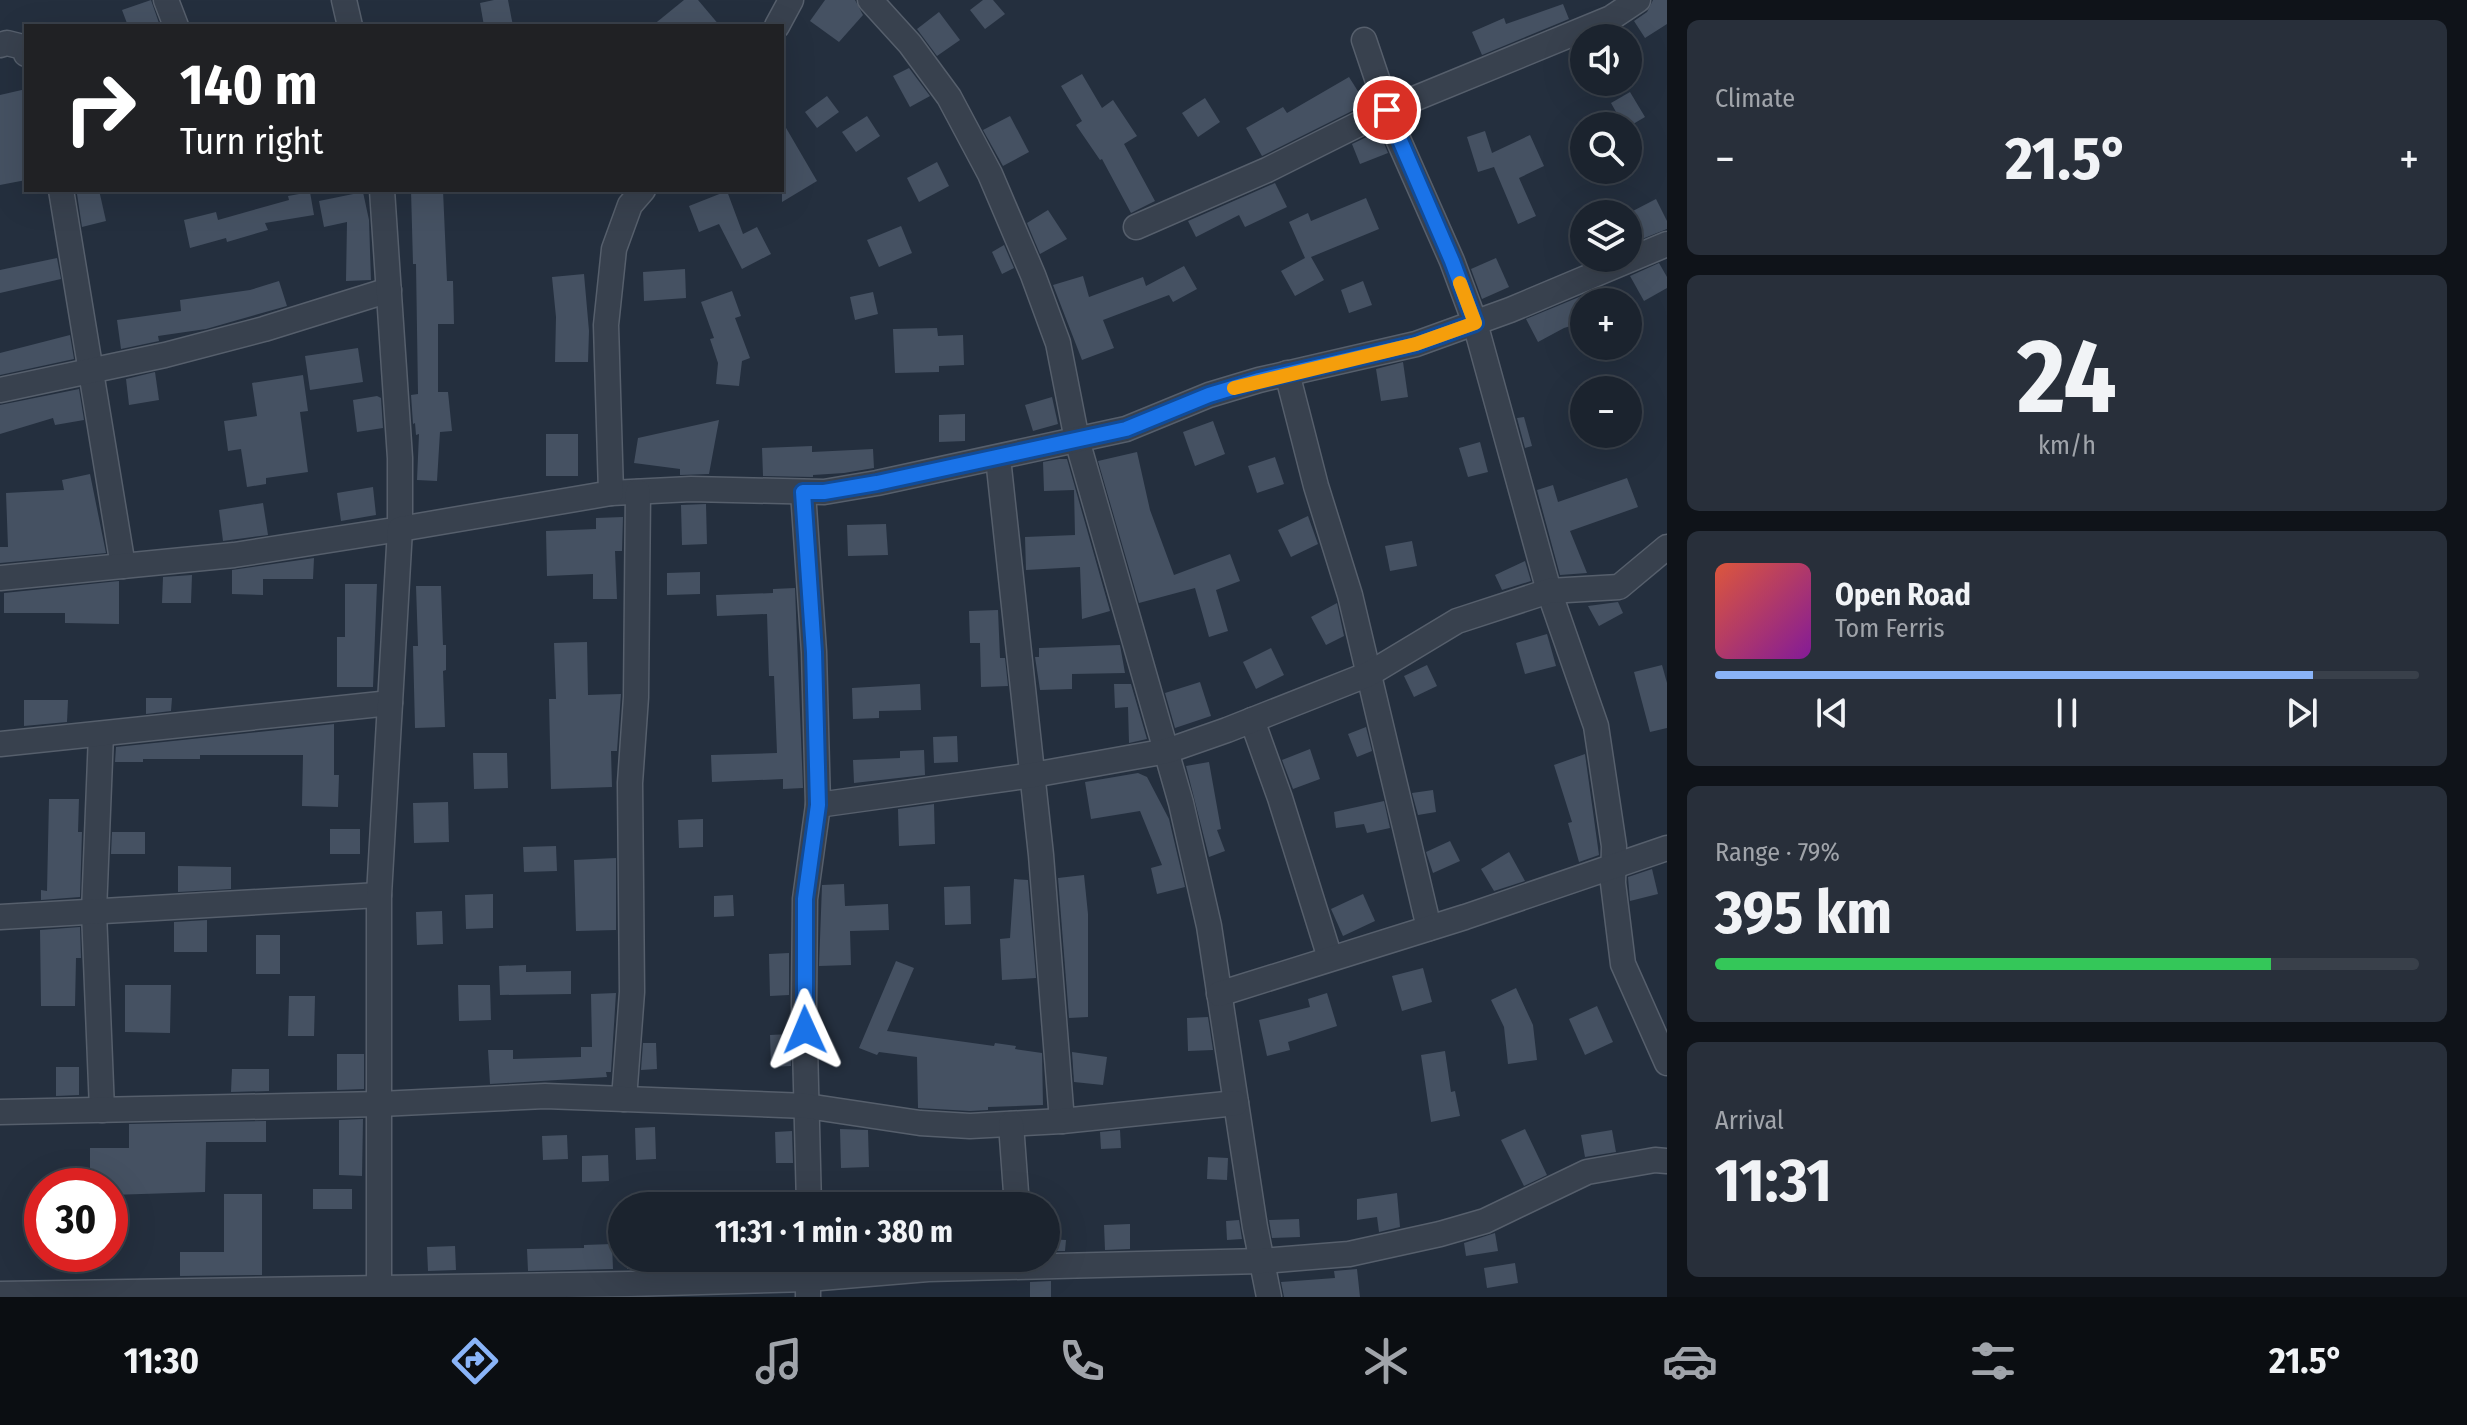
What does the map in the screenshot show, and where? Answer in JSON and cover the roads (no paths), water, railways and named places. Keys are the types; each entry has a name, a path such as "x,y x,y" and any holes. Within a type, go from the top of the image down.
{"street":[{"path":"166,0 175,24"},
{"path":"344,0 350,24"},
{"path":"778,24 791,0"},
{"path":"870,0 910,44 949,97 990,174 1058,343 1077,440 1167,751 1209,926 1269,1297"},
{"path":"1136,227 1267,170 1387,110 1611,18 1638,0"},
{"path":"1364,40 1387,110 1452,261 1475,323 1549,591 1596,726 1614,846 1616,926 1623,964 1667,1063"},
{"path":"0,45 7,43 24,49"},
{"path":"61,192 123,566"},
{"path":"379,1292 379,895 400,529 400,458 382,192"},
{"path":"611,493 606,325 614,249 630,205 641,192"},
{"path":"0,578 234,555 611,493 691,489 824,492 877,483 1126,429 1209,395 1287,373 1416,344 1510,310 1667,244"},
{"path":"0,390 264,329 389,290"},
{"path":"1287,373 1316,486 1350,595 1429,928"},
{"path":"998,458 1033,775 1054,993 1062,1121"},
{"path":"624,1099 632,992 630,783 636,697 638,492"},
{"path":"803,492 814,652 818,805 805,899 809,1192"},
{"path":"818,805 1033,775 1167,751 1369,674 1457,621 1549,591 1619,587 1667,547"},
{"path":"0,744 390,703"},
{"path":"1252,720 1330,958"},
{"path":"101,734 94,912 102,1110"},
{"path":"1219,994 1667,848"},
{"path":"0,917 379,895"},
{"path":"0,1112 380,1104 545,1096 807,1106 920,1123 970,1126 1062,1121 1236,1103"},
{"path":"1011,1124 1016,1192"},
{"path":"1060,1262 1262,1261 1349,1254 1485,1221 1587,1172 1655,1160 1667,1161"},
{"path":"0,1294 572,1290 888,1272"}]}
